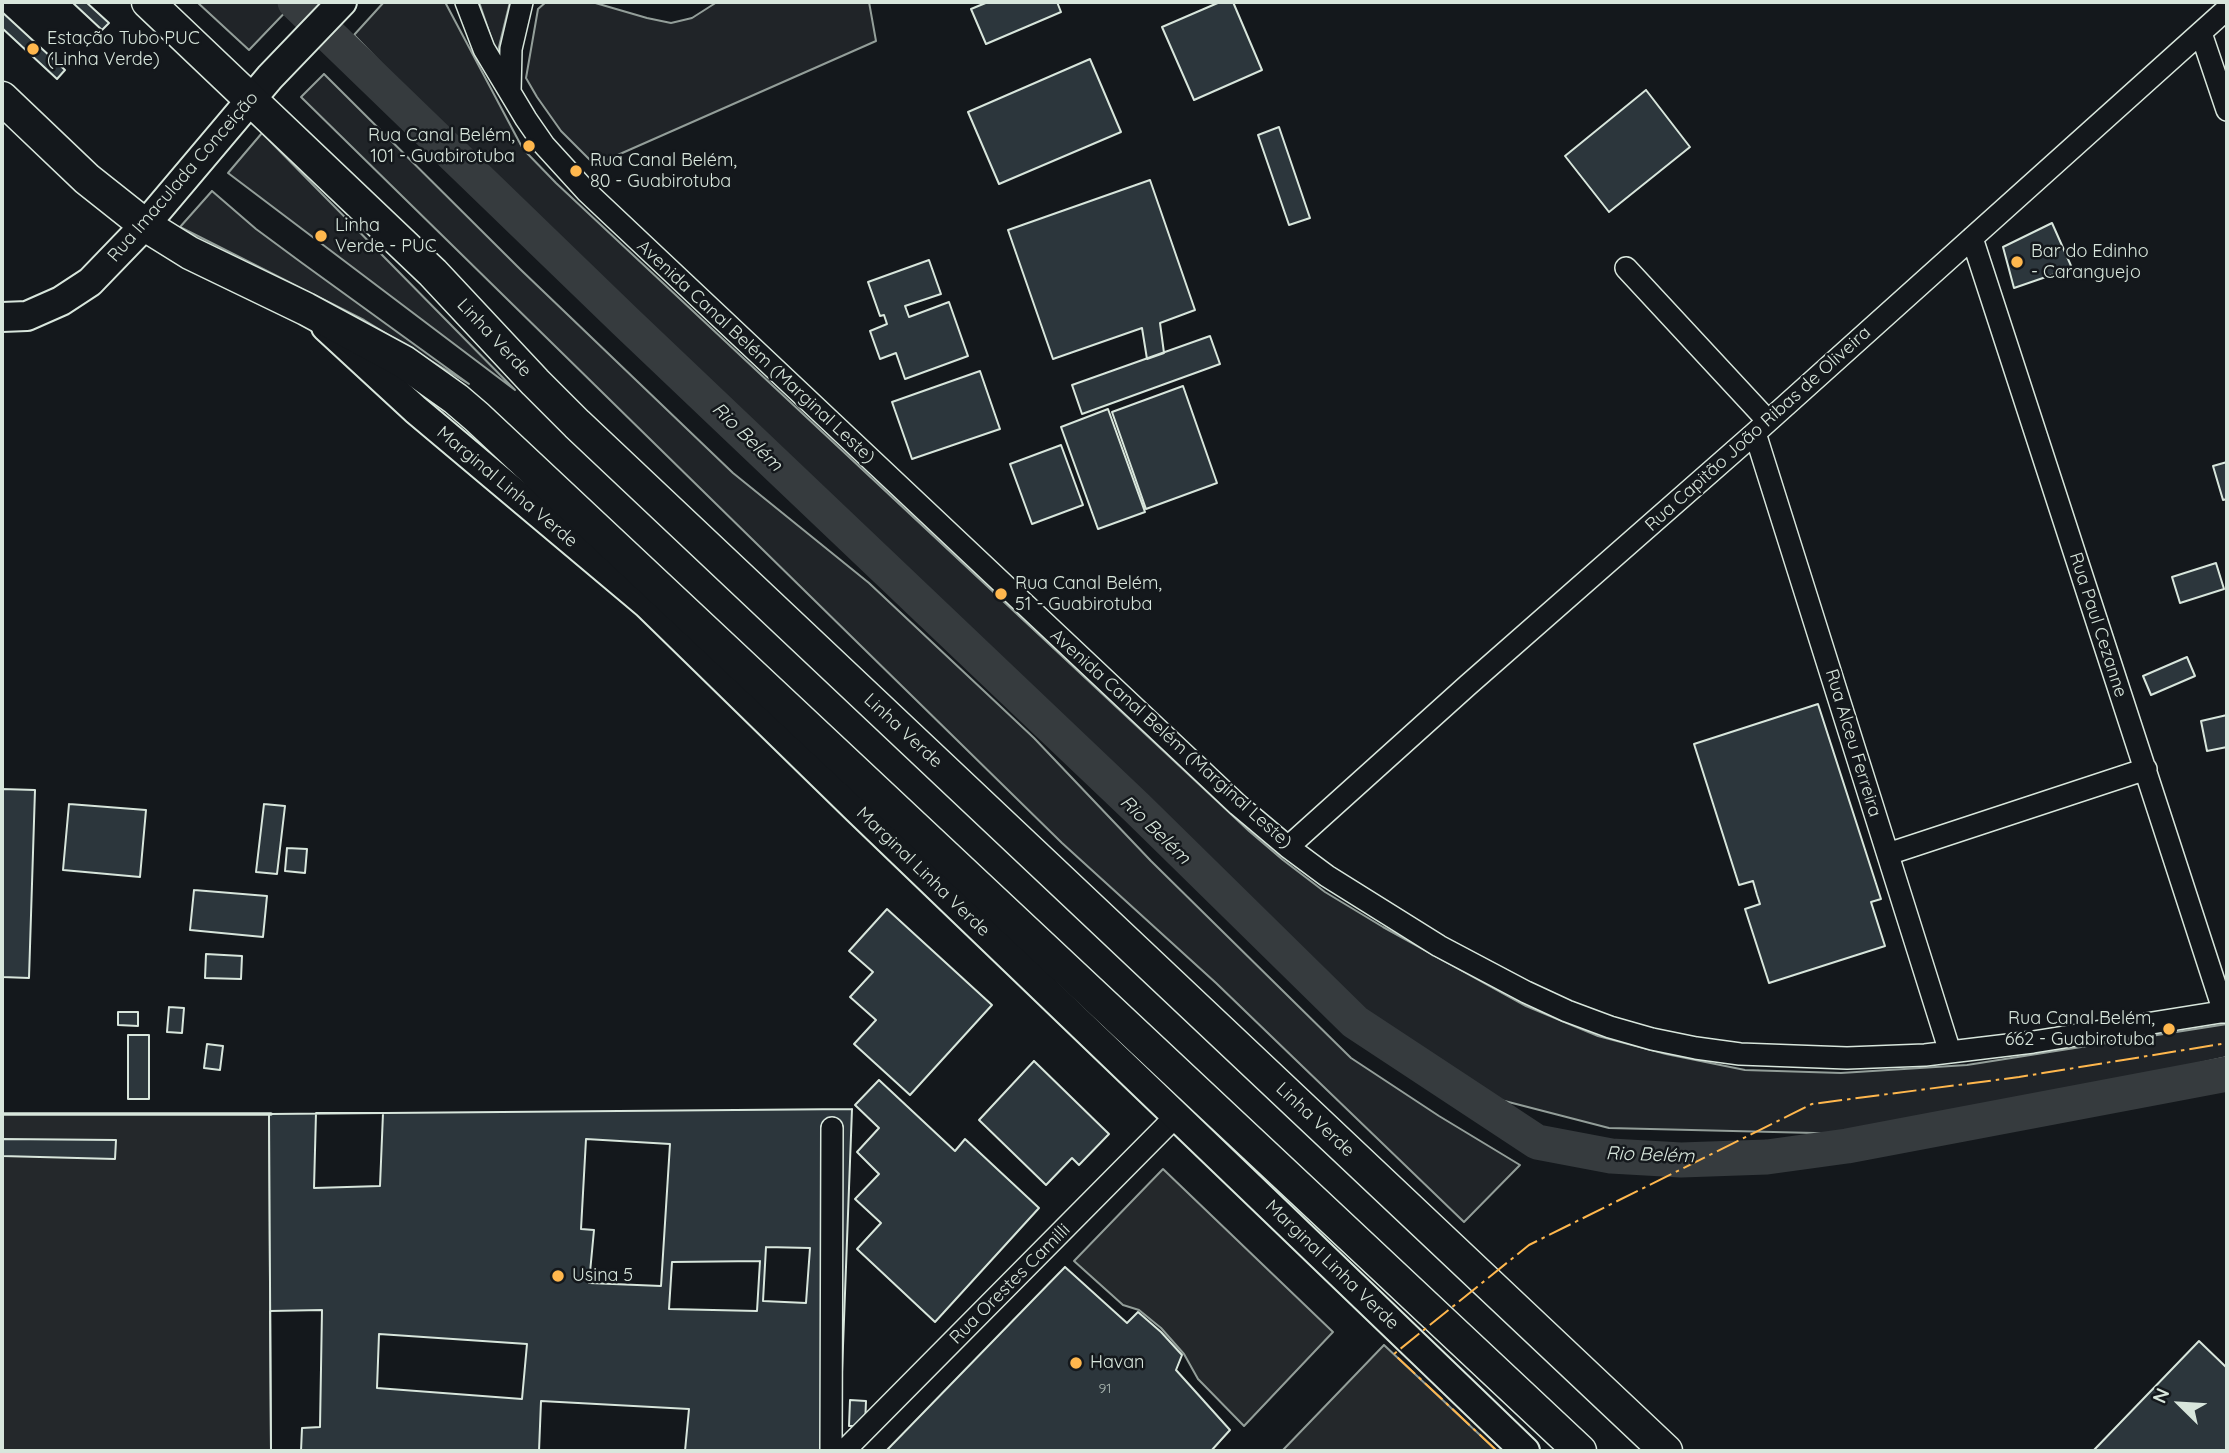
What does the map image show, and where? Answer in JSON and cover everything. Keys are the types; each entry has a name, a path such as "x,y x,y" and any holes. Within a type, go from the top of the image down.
{"highway":[{"name":"Linha Verde","path":"148,2 260,88 570,417 1666,1451"},
{"path":"2,98 88,179 145,225 215,266 306,309 404,362 477,417 1580,1451"}],"main road":[{"name":"Rua Imaculada Conceição","path":"2,317 27,316 61,301 90,282 145,225 260,88 342,2"},
{"name":"Marginal Linha Verde","path":"306,309 416,410 647,604 1525,1451"}],"street":[{"name":"Avenida Canal Belém (Marginal Leste)","path":"466,2 484,49 510,94 544,145 586,191 1238,805 1288,847 1384,913 1439,946 1567,1011 1610,1027 1652,1039 1740,1054 1847,1058 1950,1052 2226,1011"},
{"path":"510,94 511,49 522,2"},
{"name":"Rua Capitão João Ribas de Oliveira","path":"1288,847 1762,427 2201,33 2224,7"},
{"path":"2201,33 2227,110"},
{"name":"Rua Paul Cezanne","path":"1972,238 2226,1011"},
{"name":"Rua Alceu Ferreira","path":"1626,268 1762,427 1888,855 1950,1052"},
{"path":"1888,855 2146,769"},
{"name":"Rua Orestes Camilli","path":"844,1451 1177,1116"},
{"path":"831,1451 832,1128"}],"shaded area":[{"path":"197,2 295,2 249,50"},
{"path":"384,2 445,2 523,149 556,183 1249,831 1325,892 1383,927 1526,1006 1598,1036 1666,1054 1745,1070 1841,1073 1967,1065 2227,1024 2227,1057 2032,1100 1856,1134 1609,1128 1493,1098 1362,1015 524,212 354,35"},
{"path":"479,2 510,2 497,55"},
{"path":"546,2 592,2 671,23 692,18 717,2 869,2 876,41 595,165 561,131 526,78 538,9"},
{"path":"324,74 520,269 733,473 869,583 1034,738 1151,861 1351,1058 1520,1165 1464,1222 1216,983 1062,843 301,97"},
{"path":"262,133 515,390 228,173"},
{"path":"212,191 256,229 469,384 364,320 180,227"},
{"path":"2,1114 269,1114 271,1451 2,1451"},
{"path":"1163,1169 1333,1332 1244,1426 1198,1379 1184,1354 1161,1328 1139,1310 1123,1305 1074,1261"},
{"path":"1384,1345 1497,1451 1282,1451"}],"building":[{"name":"Estação Tubo PUC (Linha Verde)","path":"72,2 86,2 109,23 102,30"},
{"path":"988,2 1057,2 1061,12 986,44 971,9"},
{"path":"1220,2 1233,2 1262,70 1194,100 1162,27"},
{"name":"Estação Tubo PUC (Linha Verde)","path":"2,12 65,70 57,79 2,28"},
{"path":"1090,59 1121,132 999,184 968,112"},
{"path":"1646,90 1690,147 1609,212 1565,156"},
{"path":"1279,127 1310,218 1289,225 1258,135"},
{"path":"1150,180 1195,310 1160,323 1164,353 1147,359 1142,328 1053,359 1008,230"},
{"name":"Bar do Edinho - Caranguejo","path":"2052,223 2072,268 2014,288 2003,247"},
{"path":"929,260 941,294 905,306 909,317 949,302 968,356 905,379 896,353 880,359 870,331 887,324 884,315 880,316 868,282"},
{"path":"1210,336 1220,364 1082,414 1072,385"},
{"path":"980,371 1000,429 912,459 892,402"},
{"path":"1183,386 1217,483 1146,509 1112,412"},
{"path":"1108,409 1145,512 1098,529 1061,427"},
{"path":"1061,445 1083,505 1032,524 1010,464"},
{"path":"2227,462 2227,499 2223,500 2213,466"},
{"path":"2216,563 2224,589 2180,603 2172,577"},
{"path":"2187,657 2195,676 2151,695 2143,676"},
{"path":"1818,704 1881,899 1871,902 1885,946 1769,983 1745,909 1760,904 1753,881 1739,885 1694,744"},
{"path":"2227,715 2227,747 2207,751 2201,721"},
{"path":"2,789 35,790 29,978 2,977"},
{"path":"69,804 146,810 140,877 63,870"},
{"path":"264,804 285,806 277,874 256,872"},
{"path":"287,848 307,849 305,873 285,871"},
{"path":"194,890 267,896 263,937 190,930"},
{"path":"887,909 992,1005 910,1095 854,1044 876,1020 850,997 873,972 849,951"},
{"path":"206,954 242,956 241,979 205,978"},
{"path":"169,1007 184,1008 182,1033 167,1032"},
{"path":"118,1012 138,1012 138,1026 118,1025"},
{"path":"128,1035 149,1035 149,1099 128,1099"},
{"path":"207,1044 223,1046 220,1070 204,1068"},
{"path":"1034,1061 1109,1134 1079,1165 1072,1158 1046,1185 979,1120"},
{"path":"879,1080 955,1151 965,1139 1039,1208 935,1322 857,1249 881,1223 855,1199 879,1174 857,1152 879,1128 855,1105"},
{"name":"Usina 5","path":"852,1109 839,1451 271,1451 269,1114"},
{"path":"316,1113 383,1113 380,1186 314,1188"},
{"path":"2,1139 116,1140 115,1159 2,1156"},
{"path":"586,1139 670,1144 661,1286 589,1283 594,1230 581,1229"},
{"path":"766,1247 810,1248 806,1303 763,1301"},
{"path":"760,1261 757,1311 669,1309 672,1262"},
{"name":"Havan","path":"1065,1267 1127,1323 1138,1312 1182,1355 1176,1370 1230,1430 1211,1451 886,1451"},
{"path":"322,1310 320,1427 302,1428 301,1451 271,1451 270,1311"},
{"path":"379,1334 527,1344 522,1399 377,1388"},
{"path":"2199,1341 2227,1368 2227,1451 2093,1451"},
{"path":"850,1400 866,1401 865,1426 849,1426"},
{"path":"541,1401 689,1409 685,1451 539,1451"}],"waterway":[{"name":"Rio Belém","path":"295,2 625,321 1137,808 1355,1022 1537,1142 1611,1156 1681,1160 1767,1157 1847,1146 2227,1074"}],"wall":[{"path":"2,1114 271,1114"}],"power":[{"path":"1497,1451 1394,1354 1529,1245 1812,1104 2019,1077 2227,1043"}],"place":[{"name":"Estação Tubo PUC (Linha Verde)","path":"33,49"},
{"name":"Rua Canal Belém, 101 - Guabirotuba","path":"529,146"},
{"name":"Rua Canal Belém, 80 - Guabirotuba","path":"576,171"},
{"name":"Linha Verde - PUC","path":"321,236"},
{"name":"Bar do Edinho - Caranguejo","path":"2017,262"},
{"name":"Rua Canal Belém, 51 - Guabirotuba","path":"1001,594"},
{"name":"Rua Canal Belém, 662 - Guabirotuba","path":"2169,1029"},
{"name":"Usina 5","path":"558,1276"},
{"name":"Havan","path":"1076,1363"}]}
